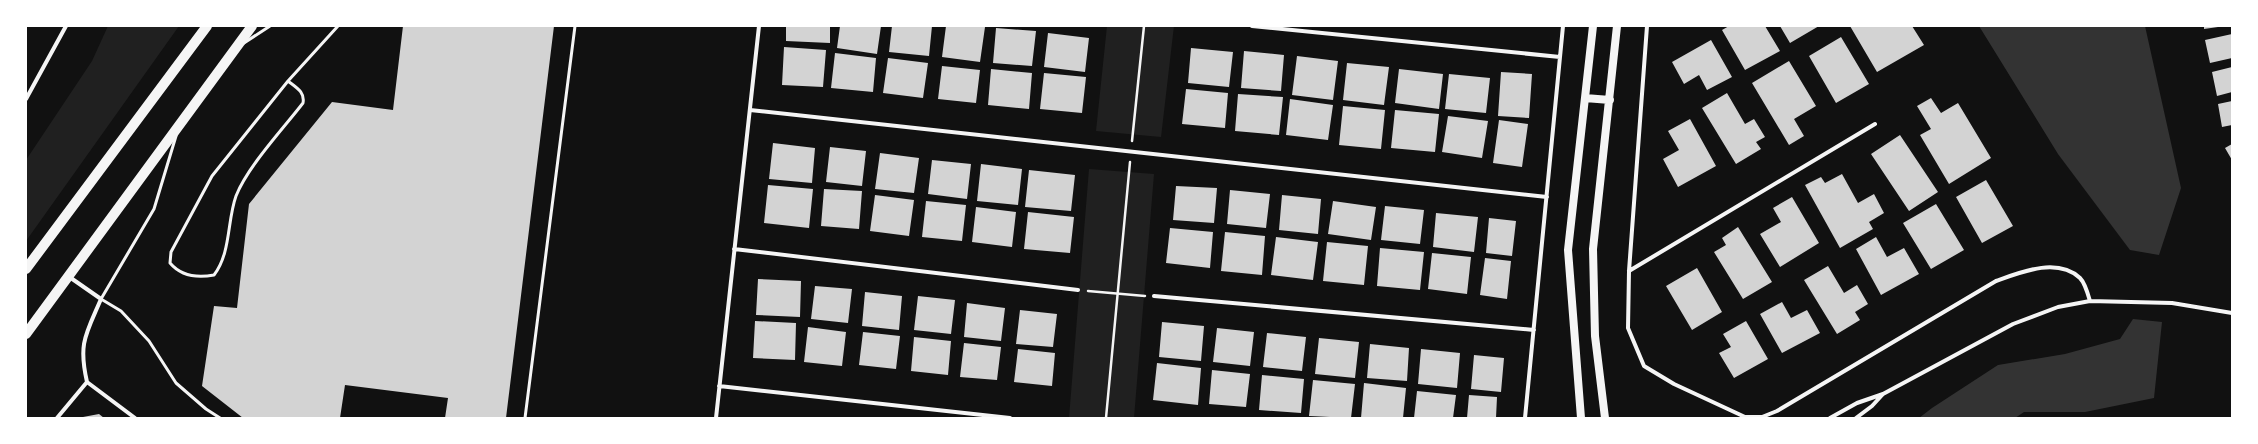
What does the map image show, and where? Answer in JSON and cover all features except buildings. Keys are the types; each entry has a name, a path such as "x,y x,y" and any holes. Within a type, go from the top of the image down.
{"main road":[{"path":"26,269 207,26"},
{"path":"26,334 67,276 178,129 232,51 252,26"},
{"path":"1581,418 1568,250 1593,26"},
{"path":"1605,418 1595,336 1593,249 1617,26"},
{"path":"1585,98 1610,100"}],"street":[{"path":"26,99 66,26"},
{"path":"716,418 760,26"},
{"path":"1252,26 1560,57"},
{"path":"1525,418 1563,26"},
{"path":"1647,26 1629,271 1628,328 1644,366 1674,384 1745,417 1762,417 1777,411 1996,281 2021,272 2051,268 2070,271 2081,279 2090,301"},
{"path":"750,110 1546,197"},
{"path":"1629,271 1875,124"},
{"path":"734,249 1078,290"},
{"path":"67,276 102,299 85,338 82,351 87,382 135,418"},
{"path":"1154,296 1534,330"},
{"path":"1830,418 1867,399 1883,394 2013,324 2058,307 2090,301 2172,303 2232,313"},
{"path":"57,418 87,382"},
{"path":"719,386 1010,418"},
{"path":"1856,418 1872,406 1883,394"}],"lane":[{"path":"232,51 270,26"},
{"path":"288,81 302,92 304,97 303,103 245,178 236,196 222,265 214,275 202,277 177,272 170,264 171,252 212,176 288,81 338,26"},
{"path":"525,418 575,26"},
{"path":"178,129 154,209 102,299 121,311 148,341 176,382 206,409 220,418"}],"path":[{"path":"1106,418 1144,26"},
{"path":"1078,290 1154,296"}],"shaded area":[{"path":"108,26 179,26 26,241 26,160 92,61"},
{"path":"1107,26 1174,26 1161,137 1096,131"},
{"path":"1979,26 2145,26 2181,188 2159,255 2130,250 2058,154"},
{"path":"1089,169 1154,174 1134,418 1069,418"},
{"path":"2133,319 2162,322 2154,398 2085,412 2024,412 2015,418 1919,418 1998,365 2065,354 2120,339"}]}
